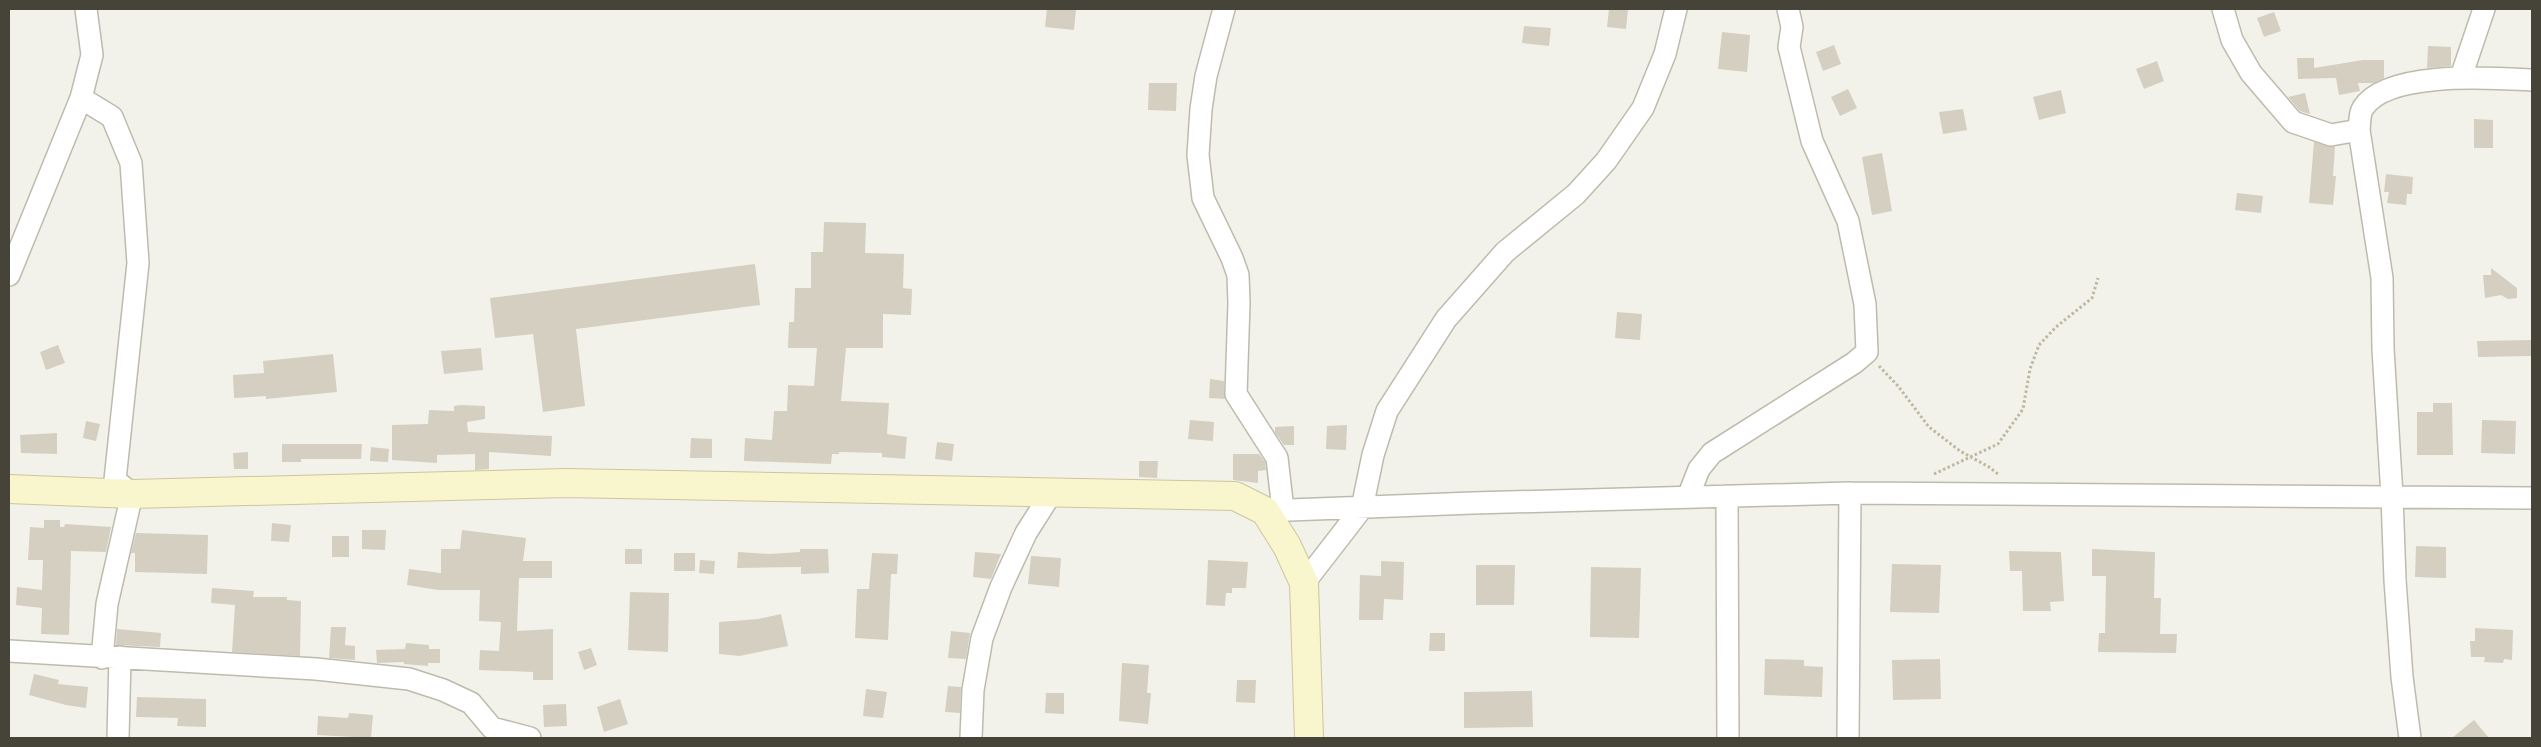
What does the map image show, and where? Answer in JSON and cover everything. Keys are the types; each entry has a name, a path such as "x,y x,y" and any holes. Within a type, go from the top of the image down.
{"main road":[{"path":"9,489 132,494 548,483 1218,494 1235,496 1274,511 1304,583 1309,738"}],"street":[{"path":"9,275 81,98 92,55 86,9"},
{"path":"1224,9 1206,76 1201,109 1198,155 1203,198 1232,258 1238,276 1236,394 1277,458 1274,511 1850,493 2532,498"},
{"path":"1304,583 1362,508 1373,455 1387,411 1446,319 1505,252 1576,194 1606,161 1644,108 1666,54 1676,9"},
{"path":"1688,497 1699,469 1712,453 1846,368 1866,352 1865,304 1848,221 1812,141 1789,46 1792,28 1788,9"},
{"path":"2223,9 2232,40 2251,72 2293,122 2332,135 2359,130"},
{"path":"2461,77 2484,9"},
{"path":"2410,738 2402,677 2397,609 2383,349 2382,278 2359,130 2360,113 2364,106 2380,93 2412,83 2461,77 2532,80"},
{"path":"81,98 112,117 131,163 138,262 115,480 132,494 107,604 118,738"},
{"path":"970,738 973,690 982,638 1001,587 1026,532 1052,492"},
{"path":"1848,738 1850,493"},
{"path":"1727,496 1728,738"},
{"path":"9,651 316,669 409,679 442,690 471,703 492,728 530,738"}],"path":[{"path":"1901,494 1943,469 1973,458 1998,444 2015,423 2023,409 2030,369 2039,345 2056,327 2092,298 2098,278"},
{"path":"1866,352 1898,386 1929,427 1960,451 1989,467 2022,494"}],"building":[{"path":"1047,9 1076,9 1074,30 1045,27"},
{"path":"1609,9 1628,9 1626,29 1607,27"},
{"path":"2274,12 2281,31 2264,37 2257,18"},
{"path":"1524,26 1551,28 1549,46 1522,43"},
{"path":"1722,32 1750,35 1747,72 1718,69"},
{"path":"1834,45 1841,64 1823,71 1816,52"},
{"path":"2428,46 2451,47 2451,66 2427,68"},
{"path":"2297,58 2314,58 2314,68 2363,60 2384,60 2384,78 2374,83 2358,83 2360,91 2339,95 2336,78 2298,79"},
{"path":"2157,61 2164,81 2144,89 2136,69"},
{"path":"1149,83 1177,83 1176,111 1148,110"},
{"path":"1848,89 1857,108 1840,116 1831,97"},
{"path":"2061,90 2066,113 2039,120 2033,97"},
{"path":"2305,93 2310,114 2300,111 2288,97"},
{"path":"1963,109 1967,130 1943,134 1939,112"},
{"path":"2474,119 2493,120 2493,148 2474,148"},
{"path":"2314,142 2335,147 2333,176 2336,176 2333,205 2309,203"},
{"path":"1882,153 1892,211 1872,215 1862,157"},
{"path":"2386,174 2413,177 2412,194 2407,194 2406,205 2387,203 2389,192 2384,192"},
{"path":"2237,193 2263,196 2261,213 2235,210"},
{"path":"824,222 866,223 865,253 904,254 903,288 912,289 911,315 883,314 883,348 846,348 841,401 889,403 887,434 907,437 905,459 882,457 882,453 839,452 839,454 832,454 831,464 744,461 745,438 772,440 774,411 787,411 788,385 814,386 817,348 788,348 789,322 794,322 795,288 811,288 811,252 823,252"},
{"path":"755,264 760,305 576,329 585,406 543,412 533,334 495,338 490,298"},
{"path":"2491,268 2517,288 2517,298 2508,299 2501,295 2485,298 2483,275 2491,275"},
{"path":"1617,312 1642,314 1640,340 1615,338"},
{"path":"2532,340 2532,356 2478,357 2477,341"},
{"path":"58,345 65,363 46,370 40,352"},
{"path":"481,348 483,370 444,374 441,351"},
{"path":"333,354 337,392 266,399 266,396 234,398 233,375 264,373 263,361"},
{"path":"1210,379 1224,381 1225,399 1209,398"},
{"path":"2433,403 2452,403 2453,455 2417,455 2417,412 2433,412"},
{"path":"454,406 485,406 485,419 467,422 468,432 552,436 551,456 489,452 489,469 475,470 475,454 437,455 437,463 392,460 392,425 428,424 429,410 454,411"},
{"path":"1190,420 1214,422 1213,441 1188,439"},
{"path":"2482,420 2516,421 2515,454 2481,453"},
{"path":"86,421 100,424 96,441 83,438"},
{"path":"1347,425 1346,450 1326,449 1327,426"},
{"path":"1294,426 1294,445 1284,445 1275,432 1275,427"},
{"path":"57,433 57,454 21,453 20,435"},
{"path":"691,438 712,439 712,458 690,458"},
{"path":"937,442 954,444 952,461 935,459"},
{"path":"282,444 362,444 361,459 301,459 301,462 282,462"},
{"path":"371,447 389,449 388,462 370,461"},
{"path":"248,452 248,469 234,469 233,453"},
{"path":"1233,454 1259,454 1265,462 1266,470 1258,471 1258,483 1233,480"},
{"path":"1139,461 1158,461 1157,478 1139,477"},
{"path":"44,520 60,520 60,527 64,527 65,524 111,527 106,552 71,551 69,635 41,634 42,608 16,605 17,587 42,590 43,560 28,560 30,527 44,528"},
{"path":"272,523 291,525 289,542 271,541"},
{"path":"362,530 386,530 385,550 362,549"},
{"path":"462,530 526,538 523,561 552,561 552,578 519,578 517,631 553,629 553,680 533,680 533,672 479,670 480,650 499,651 501,622 479,621 480,590 438,590 407,585 409,569 441,573 441,549 460,549"},
{"path":"136,533 208,535 207,574 135,572 135,553 131,553"},
{"path":"332,536 349,536 349,557 332,557"},
{"path":"2416,546 2446,547 2446,578 2415,577"},
{"path":"625,549 642,549 642,564 625,564"},
{"path":"800,549 828,549 829,573 801,574 801,567 737,568 738,552 770,554 800,552"},
{"path":"2092,549 2155,552 2154,598 2161,598 2160,634 2177,634 2176,653 2098,652 2099,633 2105,633 2106,576 2092,576"},
{"path":"2009,551 2061,552 2064,601 2050,602 2051,611 2023,611 2022,571 2010,571"},
{"path":"975,552 1001,554 991,579 973,577"},
{"path":"674,553 695,553 695,571 674,571"},
{"path":"872,553 898,554 897,574 891,574 888,640 855,638 857,589 869,589"},
{"path":"1031,556 1061,558 1059,587 1028,584"},
{"path":"700,560 715,561 714,574 699,573"},
{"path":"1208,560 1248,562 1246,588 1232,588 1232,593 1226,593 1225,606 1206,605"},
{"path":"1381,561 1404,562 1403,600 1384,599 1383,620 1359,620 1360,575 1381,576"},
{"path":"1892,564 1941,565 1939,613 1890,612"},
{"path":"1476,565 1515,565 1514,605 1476,605"},
{"path":"1591,567 1641,568 1639,638 1590,637"},
{"path":"212,588 254,591 253,597 287,597 287,600 301,601 300,656 232,652 235,605 211,603"},
{"path":"630,592 669,593 668,652 628,650"},
{"path":"781,614 788,646 739,656 719,654 719,622 758,619"},
{"path":"331,627 346,627 345,645 355,646 355,660 329,658"},
{"path":"2475,628 2513,630 2512,660 2504,659 2503,663 2484,662 2485,657 2471,657 2470,641 2475,641"},
{"path":"117,629 161,633 160,647 116,645"},
{"path":"951,631 970,633 966,659 948,658"},
{"path":"1430,633 1445,633 1445,651 1429,651"},
{"path":"406,643 429,645 429,649 440,649 440,663 428,663 428,666 404,664 404,662 377,663 376,650 405,649"},
{"path":"591,648 597,665 584,670 578,652"},
{"path":"1765,659 1804,660 1804,666 1823,667 1822,697 1764,695"},
{"path":"1940,659 1941,699 1893,700 1892,660"},
{"path":"1122,663 1149,665 1147,693 1151,693 1148,724 1119,721"},
{"path":"34,674 59,680 58,684 88,687 86,708 66,705 29,695"},
{"path":"1237,680 1256,680 1255,703 1236,702"},
{"path":"948,686 961,687 960,713 945,712"},
{"path":"866,689 887,692 883,718 863,716"},
{"path":"1532,691 1533,727 1464,728 1464,692"},
{"path":"1046,693 1064,693 1064,714 1045,713"},
{"path":"137,697 206,699 206,727 177,726 178,718 136,717"},
{"path":"620,699 628,724 604,732 597,707"},
{"path":"566,704 567,726 544,727 543,705"},
{"path":"349,713 373,715 371,738 317,735 318,716 348,718"},
{"path":"2474,720 2489,738 2452,738"}]}
